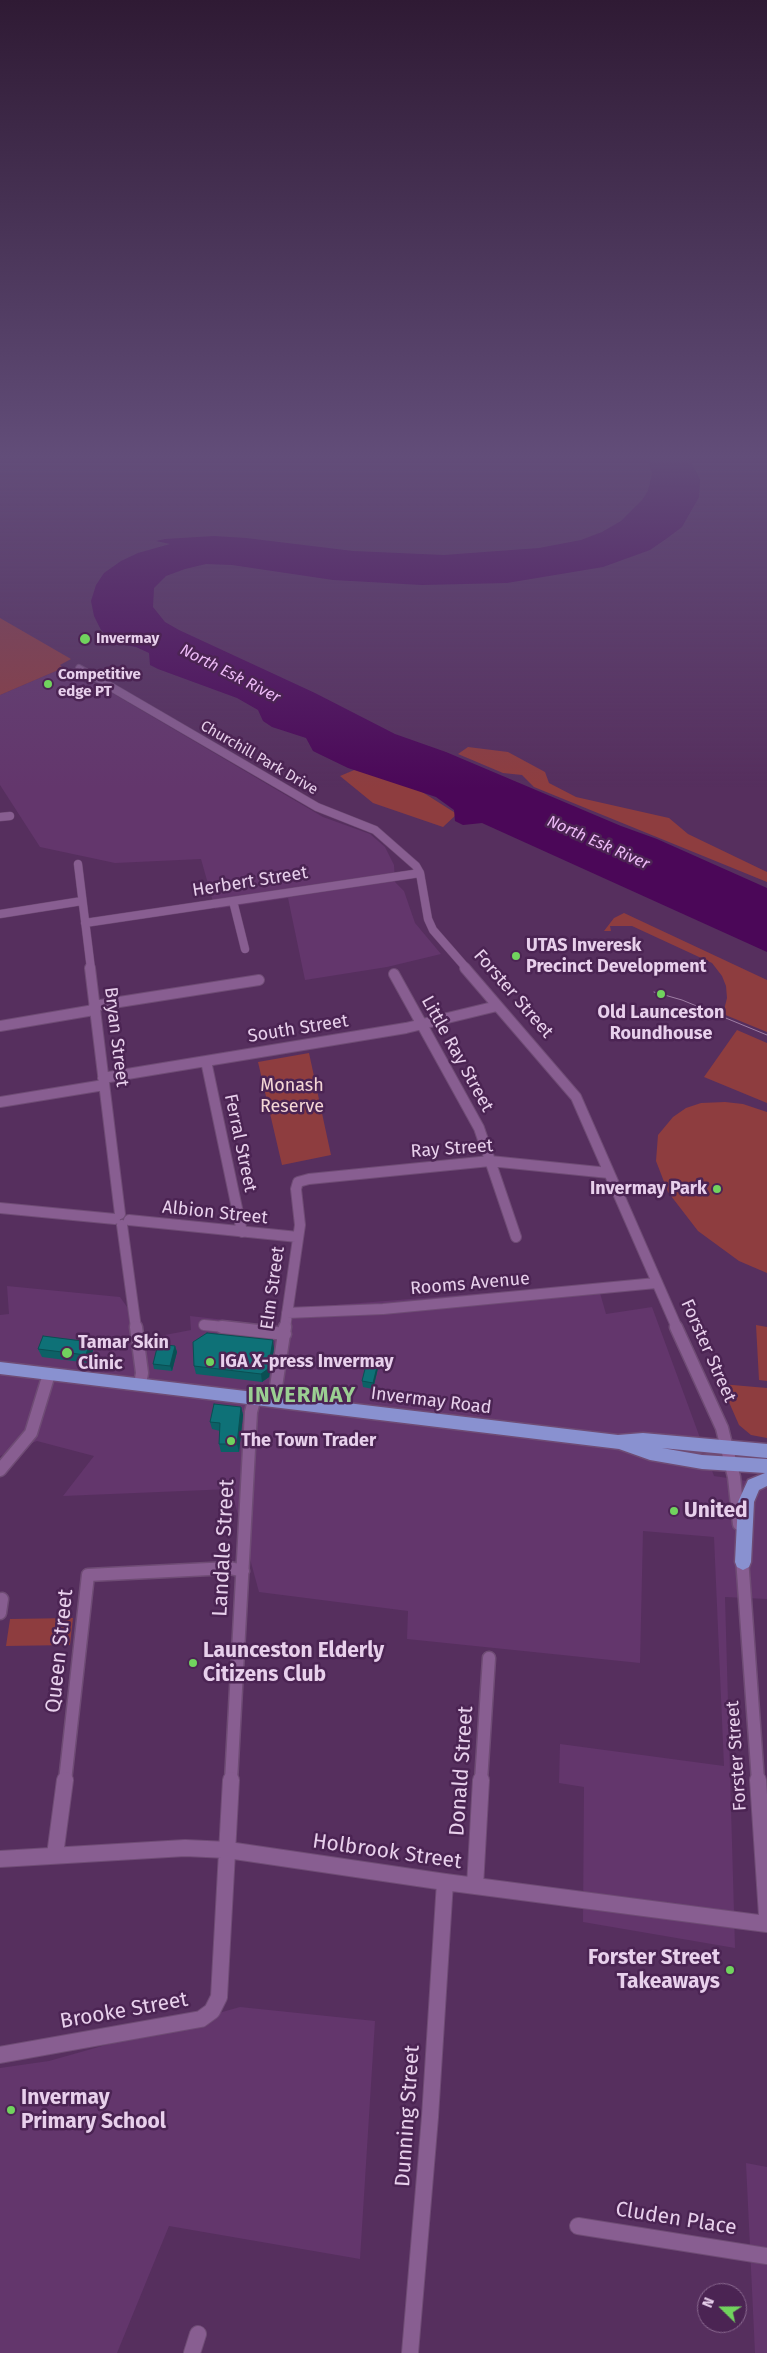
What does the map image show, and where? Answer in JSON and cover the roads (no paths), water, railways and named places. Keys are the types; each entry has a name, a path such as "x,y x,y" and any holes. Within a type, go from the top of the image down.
{"main road":[{"name":"Invermay Road","path":"0,1368 618,1442 650,1452 702,1462 767,1466"},
{"name":"Invermay Road","path":"618,1442 643,1440 767,1451"},
{"path":"743,1562 746,1502 753,1485 767,1479"}],"street":[{"name":"Churchill Park Drive","path":"79,668 317,807 375,830 413,862 420,873"},
{"path":"0,817 10,816"},
{"name":"Bryan Street","path":"78,864 103,1081 142,1373 140,1384"},
{"name":"Herbert Street","path":"85,923 420,873"},
{"name":"Forster Street","path":"420,873 426,911 433,930 497,1006 572,1090 656,1283 722,1428 730,1463 743,1562 767,1915"},
{"path":"0,914 82,901"},
{"path":"233,901 245,949"},
{"name":"Little Ray Street","path":"394,974 479,1128 516,1237"},
{"path":"0,1026 259,980"},
{"name":"South Street","path":"0,1102 206,1061 422,1024 497,1006"},
{"name":"Ferral Street","path":"206,1061 242,1232"},
{"name":"Ray Street","path":"298,1182 309,1179 490,1161 609,1173"},
{"name":"Elm Street","path":"274,1400 298,1237 299,1211 296,1189 298,1182"},
{"name":"Albion Street","path":"0,1208 298,1237"},
{"name":"Rooms Avenue","path":"287,1313 383,1309 656,1283"},
{"path":"204,1325 285,1334"},
{"path":"0,1470 31,1433 49,1374"},
{"name":"Landale Street","path":"228,1850 251,1412 255,1398"},
{"name":"Queen Street","path":"55,1855 78,1678 88,1575 230,1568 243,1571"},
{"path":"0,1612 2,1599"},
{"name":"Donald Street","path":"475,1886 489,1658"},
{"name":"Holbrook Street","path":"0,1858 185,1848 228,1850 445,1882 767,1924"},
{"name":"Brooke Street","path":"0,2055 201,2019 212,2011 219,1997 228,1850"},
{"name":"Dunning Street","path":"410,2353 430,2117 445,1882"},
{"name":"Cluden Place","path":"578,2226 767,2256"},
{"path":"192,2353 198,2334"}],"water":[{"name":"North Esk River","path":"110,569 186,569 166,576 154,588 153,607 165,622 179,630 315,693 395,734 446,752 621,826 657,839 767,888 767,952 482,823 463,825 455,821 454,810 436,797 348,768 313,751 306,738 272,727 263,721 258,710 237,698 150,665 149,653 136,647 111,645 111,639 101,630 94,616 91,601 96,585 104,573"},
{"path":"258,569 592,569 507,583 422,585 333,580"}],"tram line":[{"path":"654,992 682,1000 767,1035"}],"place":[{"name":"Invermay","path":"85,639"},
{"name":"Competitive edge PT","path":"48,684"},
{"name":"UTAS Inveresk Precinct Development","path":"516,956"},
{"name":"Old Launceston Roundhouse","path":"661,994"},
{"name":"Invermay Park","path":"717,1189"},
{"name":"Tamar Skin Clinic","path":"67,1353"},
{"name":"IGA X-press Invermay","path":"210,1362"},
{"name":"The Town Trader","path":"231,1441"},
{"name":"United","path":"674,1511"},
{"name":"Launceston Elderly Citizens Club","path":"193,1663"},
{"name":"Forster Street Takeaways","path":"730,1970"},
{"name":"Invermay Primary School","path":"11,2110"}],"district":[{"name":"INVERMAY","path":"302,1396"}],"park label":[{"name":"Monash Reserve","path":"292,1096"}]}
